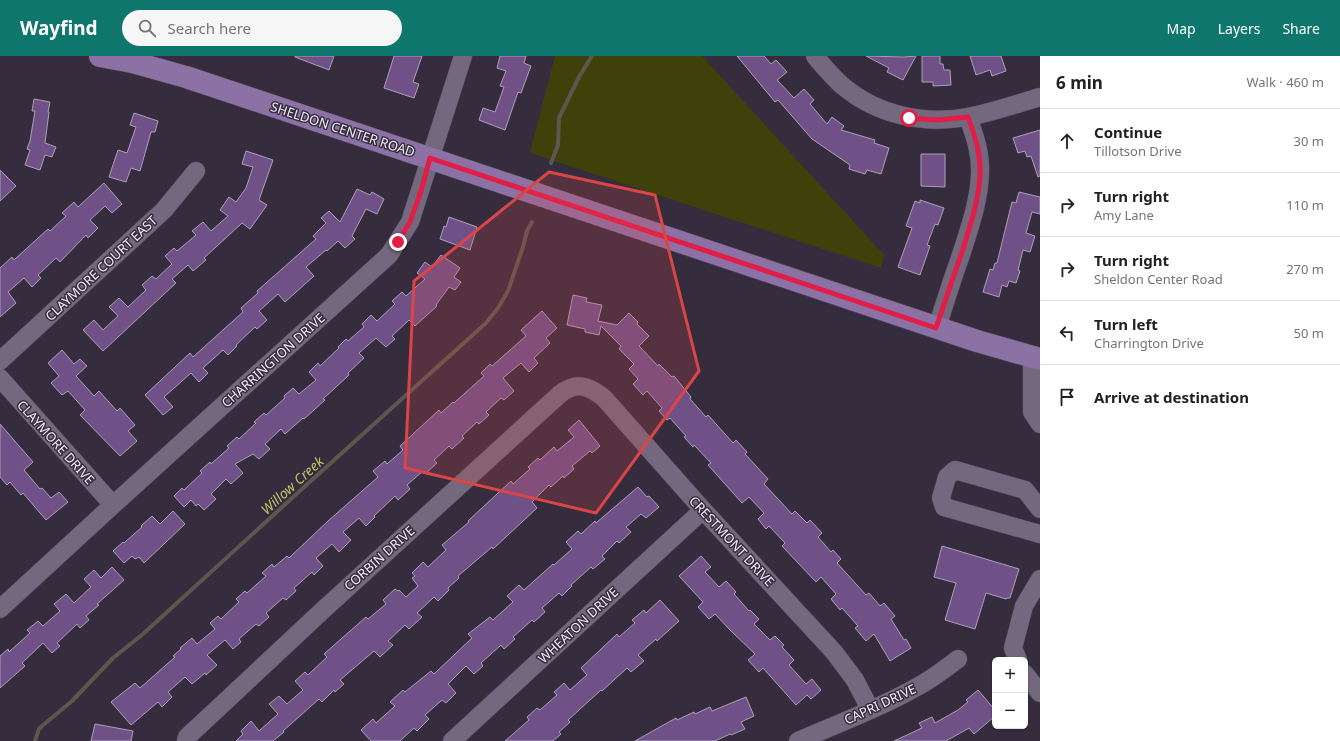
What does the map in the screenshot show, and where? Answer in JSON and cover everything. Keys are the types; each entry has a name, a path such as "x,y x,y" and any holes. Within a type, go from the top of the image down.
{"main road":[{"name":"SHELDON CENTER ROAD","path":"100,56 132,62 186,77 936,328 1036,358"}],"street":[{"name":"CHARRINGTON DRIVE","path":"0,609 389,255 410,222 463,56"},
{"path":"815,56 844,87 856,96 881,109 909,118 938,120 968,117 1040,97"},
{"path":"936,328 974,214 979,192 979,154 975,136 968,117"},
{"name":"CLAYMORE COURT EAST","path":"0,361 164,210 196,171"},
{"path":"1036,358 1032,412 1040,424"},
{"name":"CLAYMORE DRIVE","path":"0,378 113,505"},
{"name":"CORBIN DRIVE","path":"186,741 187,737 322,611 560,394 566,389 574,386 580,386"},
{"name":"CRESTMONT DRIVE","path":"580,386 594,390 604,398 703,510 834,652 855,680 870,710"},
{"path":"1040,508 1026,490 955,470 947,477 941,498 944,507 1040,534"},
{"name":"WHEATON DRIVE","path":"452,741 703,510"},
{"path":"1017,657 1013,648 1024,606 1040,579"},
{"name":"CAPRI DRIVE","path":"798,741 870,710 916,688 940,673 958,659"},
{"path":"1028,678 1040,692"}],"highlighted area":[{"path":"549,172 655,195 699,371 596,513 405,468 414,281"}],"shaded area":[{"path":"555,56 702,56 884,255 881,268 530,153"}],"building":[{"path":"295,56 334,56 329,70"},
{"path":"394,56 422,56 413,82 419,84 414,98 384,88"},
{"path":"500,56 526,56 524,63 531,66 521,93 518,92 505,130 479,120 483,108 495,112 504,87 500,86 506,71 497,68"},
{"path":"737,56 764,56 771,64 776,60 787,72 777,80 794,98 804,89 814,100 810,104 827,124 832,117 844,126 841,130 875,140 874,143 889,148 881,174 867,170 865,174 849,169 850,165 812,139 778,100 775,102"},
{"path":"866,56 916,56 903,80 887,72 889,68"},
{"path":"922,56 940,56 940,64 943,64 944,70 950,70 951,85 933,86 933,82 922,82"},
{"path":"970,56 1001,56 1006,71 992,76 990,70 976,75"},
{"path":"34,99 50,102 45,143 56,147 52,157 45,155 40,170 25,165 30,150 27,149 30,141 35,111 32,111"},
{"path":"134,113 158,121 155,132 151,132 140,171 131,168 126,182 109,177 118,150 127,153 136,127 130,125"},
{"path":"1040,130 1040,176 1038,177 1031,156 1027,157 1025,151 1018,153 1013,138"},
{"path":"246,151 273,160 259,200 267,205 250,229 242,223 204,258 206,260 193,271 188,265 172,279 176,283 103,351 83,330 94,320 103,330 118,316 109,307 119,298 128,307 146,290 142,285 152,276 156,279 172,264 165,256 174,248 177,251 196,235 192,231 203,222 211,231 228,216 220,210 229,197 236,202 246,188 253,167 242,164"},
{"path":"921,154 945,154 945,187 921,186"},
{"path":"0,170 16,186 0,201"},
{"path":"104,183 122,204 112,213 105,206 90,220 98,228 88,238 86,235 60,262 56,258 38,275 41,278 32,287 24,278 8,292 16,303 0,317 0,268 12,257 14,260 48,229 50,231 66,216 62,213 74,202 78,207"},
{"path":"357,189 370,195 372,192 384,199 377,214 366,209 352,236 355,239 345,248 338,241 306,267 314,276 285,302 278,294 259,311 267,320 257,329 255,327 228,355 223,350 203,368 208,373 199,382 191,373 164,397 173,407 163,415 145,395 190,353 193,357 243,312 241,308 258,293 257,291 316,239 313,236 326,223 321,218 329,211 340,222"},
{"path":"1019,192 1040,197 1040,214 1032,212 1026,233 1035,236 1030,252 1023,250 1018,270 1020,271 1016,283 1009,281 1007,287 1002,285 999,297 983,292 990,269 993,270 995,263 997,263 1012,202 1016,203"},
{"path":"920,200 944,208 938,225 935,224 927,245 930,246 920,275 898,267 912,228 906,226 915,201 920,203"},
{"path":"449,217 477,227 470,250 440,239 444,226 446,227"},
{"path":"441,255 460,268 454,277 461,282 455,290 449,287 436,305 437,306 415,326 409,320 392,336 395,339 386,347 376,338 359,353 364,358 348,373 349,375 304,419 303,418 285,434 281,429 265,444 270,449 259,459 253,454 235,464 243,473 231,484 226,479 211,494 216,499 204,510 198,504 196,506 191,500 184,507 174,496 182,488 184,490 202,473 200,471 210,462 211,464 229,448 227,446 237,437 239,439 264,413 266,415 285,398 284,396 293,388 299,394 316,380 309,372 318,363 320,366 339,348 338,347 346,339 348,341 364,327 362,324 371,315 377,321 395,304 392,301 402,292 406,296 425,279 417,273 425,262 432,267"},
{"path":"573,295 587,298 586,302 602,305 598,321 617,325 629,313 638,322 637,324 649,336 639,346 658,366 659,364 672,377 674,376 691,397 690,399 706,417 708,415 733,443 736,440 747,452 745,454 768,479 764,484 792,514 795,511 807,523 810,520 822,533 818,537 831,552 833,550 841,559 837,563 866,595 869,593 880,606 884,603 895,616 891,619 904,640 906,639 911,648 890,661 874,634 866,641 855,628 858,626 842,608 840,610 831,599 836,594 821,577 816,582 782,546 785,543 769,526 766,529 758,519 764,513 749,497 742,503 708,465 711,463 694,445 693,447 684,437 686,436 670,418 667,420 659,411 662,408 647,391 643,395 633,384 638,379 629,369 634,364 619,349 621,346 601,326 599,335 585,332 585,329 567,325"},
{"path":"542,311 557,328 546,338 550,343 534,358 538,363 529,372 521,363 503,378 514,391 504,400 501,398 486,412 489,415 479,424 477,422 462,436 464,438 452,449 449,446 434,460 437,463 425,474 423,471 407,485 410,489 398,500 395,496 366,526 359,518 343,532 351,540 339,552 332,544 316,558 323,566 314,575 312,572 294,588 296,591 286,600 283,598 266,613 269,617 259,626 256,624 239,639 241,642 233,649 225,640 207,655 217,665 206,675 205,673 192,684 185,677 168,692 172,697 162,707 158,702 131,725 111,702 135,683 140,688 175,657 173,656 181,649 180,648 192,638 197,644 215,629 210,623 218,616 221,619 239,602 236,599 245,591 247,593 266,576 262,573 272,564 274,567 287,556 289,558 378,477 373,471 385,461 387,464 403,450 400,446 439,410 441,413 484,376 481,373 490,364 492,366 526,336 521,330"},
{"path":"62,350 74,364 80,359 87,366 76,376 94,396 99,391 117,411 120,408 135,425 128,431 137,441 120,456 80,415 85,410 68,391 62,395 51,383 59,376 48,363"},
{"path":"579,420 600,446 592,453 590,451 572,466 574,469 564,478 563,476 551,487 549,485 532,502 537,508 493,549 492,547 458,576 459,578 448,588 449,590 438,601 434,597 417,613 422,617 409,629 405,625 388,641 393,645 380,657 374,651 340,680 344,684 335,692 334,690 322,702 319,699 273,741 236,741 243,734 241,731 251,721 259,731 278,714 269,704 279,696 287,704 303,690 295,681 305,672 308,675 327,657 324,654 366,617 368,619 386,604 383,600 395,589 398,591 399,590 406,597 418,586 412,578 415,576 412,573 423,562 428,567 446,550 442,545 469,522 468,521 511,481 513,484 530,469 528,467 538,458 540,460 554,447 557,451 574,437 568,430"},
{"path":"0,424 33,462 24,470 40,489 42,488 51,498 59,492 68,502 46,520 23,493 21,495 10,482 7,485 0,477"},
{"path":"638,487 659,507 646,518 641,514 626,527 631,532 619,543 617,541 602,556 605,559 593,569 591,567 571,585 572,586 562,596 559,593 542,608 545,612 534,622 532,620 513,637 515,639 504,649 501,645 481,663 483,666 474,674 466,666 448,684 456,693 446,703 442,700 425,715 429,719 417,731 414,728 400,741 371,741 361,730 373,719 376,723 395,706 390,702 403,690 405,692 431,671 434,674 472,638 468,634 490,617 493,620 513,602 507,596 519,585 524,590 572,549 566,542 578,531 581,534 595,521 596,523"},
{"path":"173,511 185,524 144,563 139,557 135,559 132,556 124,563 113,551 142,527 141,526 152,516 160,524"},
{"path":"942,546 1019,569 1010,598 1006,599 986,593 975,629 945,620 956,583 934,577"},
{"path":"701,556 711,567 705,572 719,587 726,581 736,592 734,594 749,611 750,610 759,619 754,624 770,640 775,636 784,645 782,647 794,660 789,665 806,684 812,679 821,690 811,699 807,695 796,705 763,668 759,672 748,660 755,654 715,614 709,619 698,607 703,602 679,576"},
{"path":"112,567 124,580 86,616 89,620 80,628 77,624 57,643 60,646 52,653 43,643 22,663 25,666 0,688 0,656 8,649 9,652 30,633 27,630 38,621 43,626 60,611 54,604 66,594 74,603 91,587 84,579 94,570 101,578"},
{"path":"660,600 679,621 657,641 656,639 638,655 644,661 631,672 627,668 602,691 601,690 568,720 570,722 559,732 561,734 553,741 505,741 529,720 527,717 537,708 540,710 557,695 554,692 564,683 570,690 587,675 581,668 617,634 619,637 635,623 632,620 644,610 646,613"},
{"path":"978,690 992,706 992,719 974,734 969,728 946,741 894,741 922,728 919,723 932,717 935,723 958,710 968,702 966,700"},
{"path":"746,697 754,716 741,722 745,729 731,735 730,734 715,741 635,741 676,718 677,720 694,712 695,714 710,707 712,711"},
{"path":"95,724 133,731 131,741 91,741"}],"waterway":[{"name":"Willow Creek","path":"551,163 558,145 559,118 579,77 592,56"},
{"name":"Willow Creek","path":"35,741 39,729 72,701 113,658 143,634 486,323 498,308 508,291 527,231 532,222"}],"route":[{"path":"398,242 410,222 421,191 430,158 936,328 974,214 979,192 979,154 975,136 968,117 938,120 909,118"}]}
